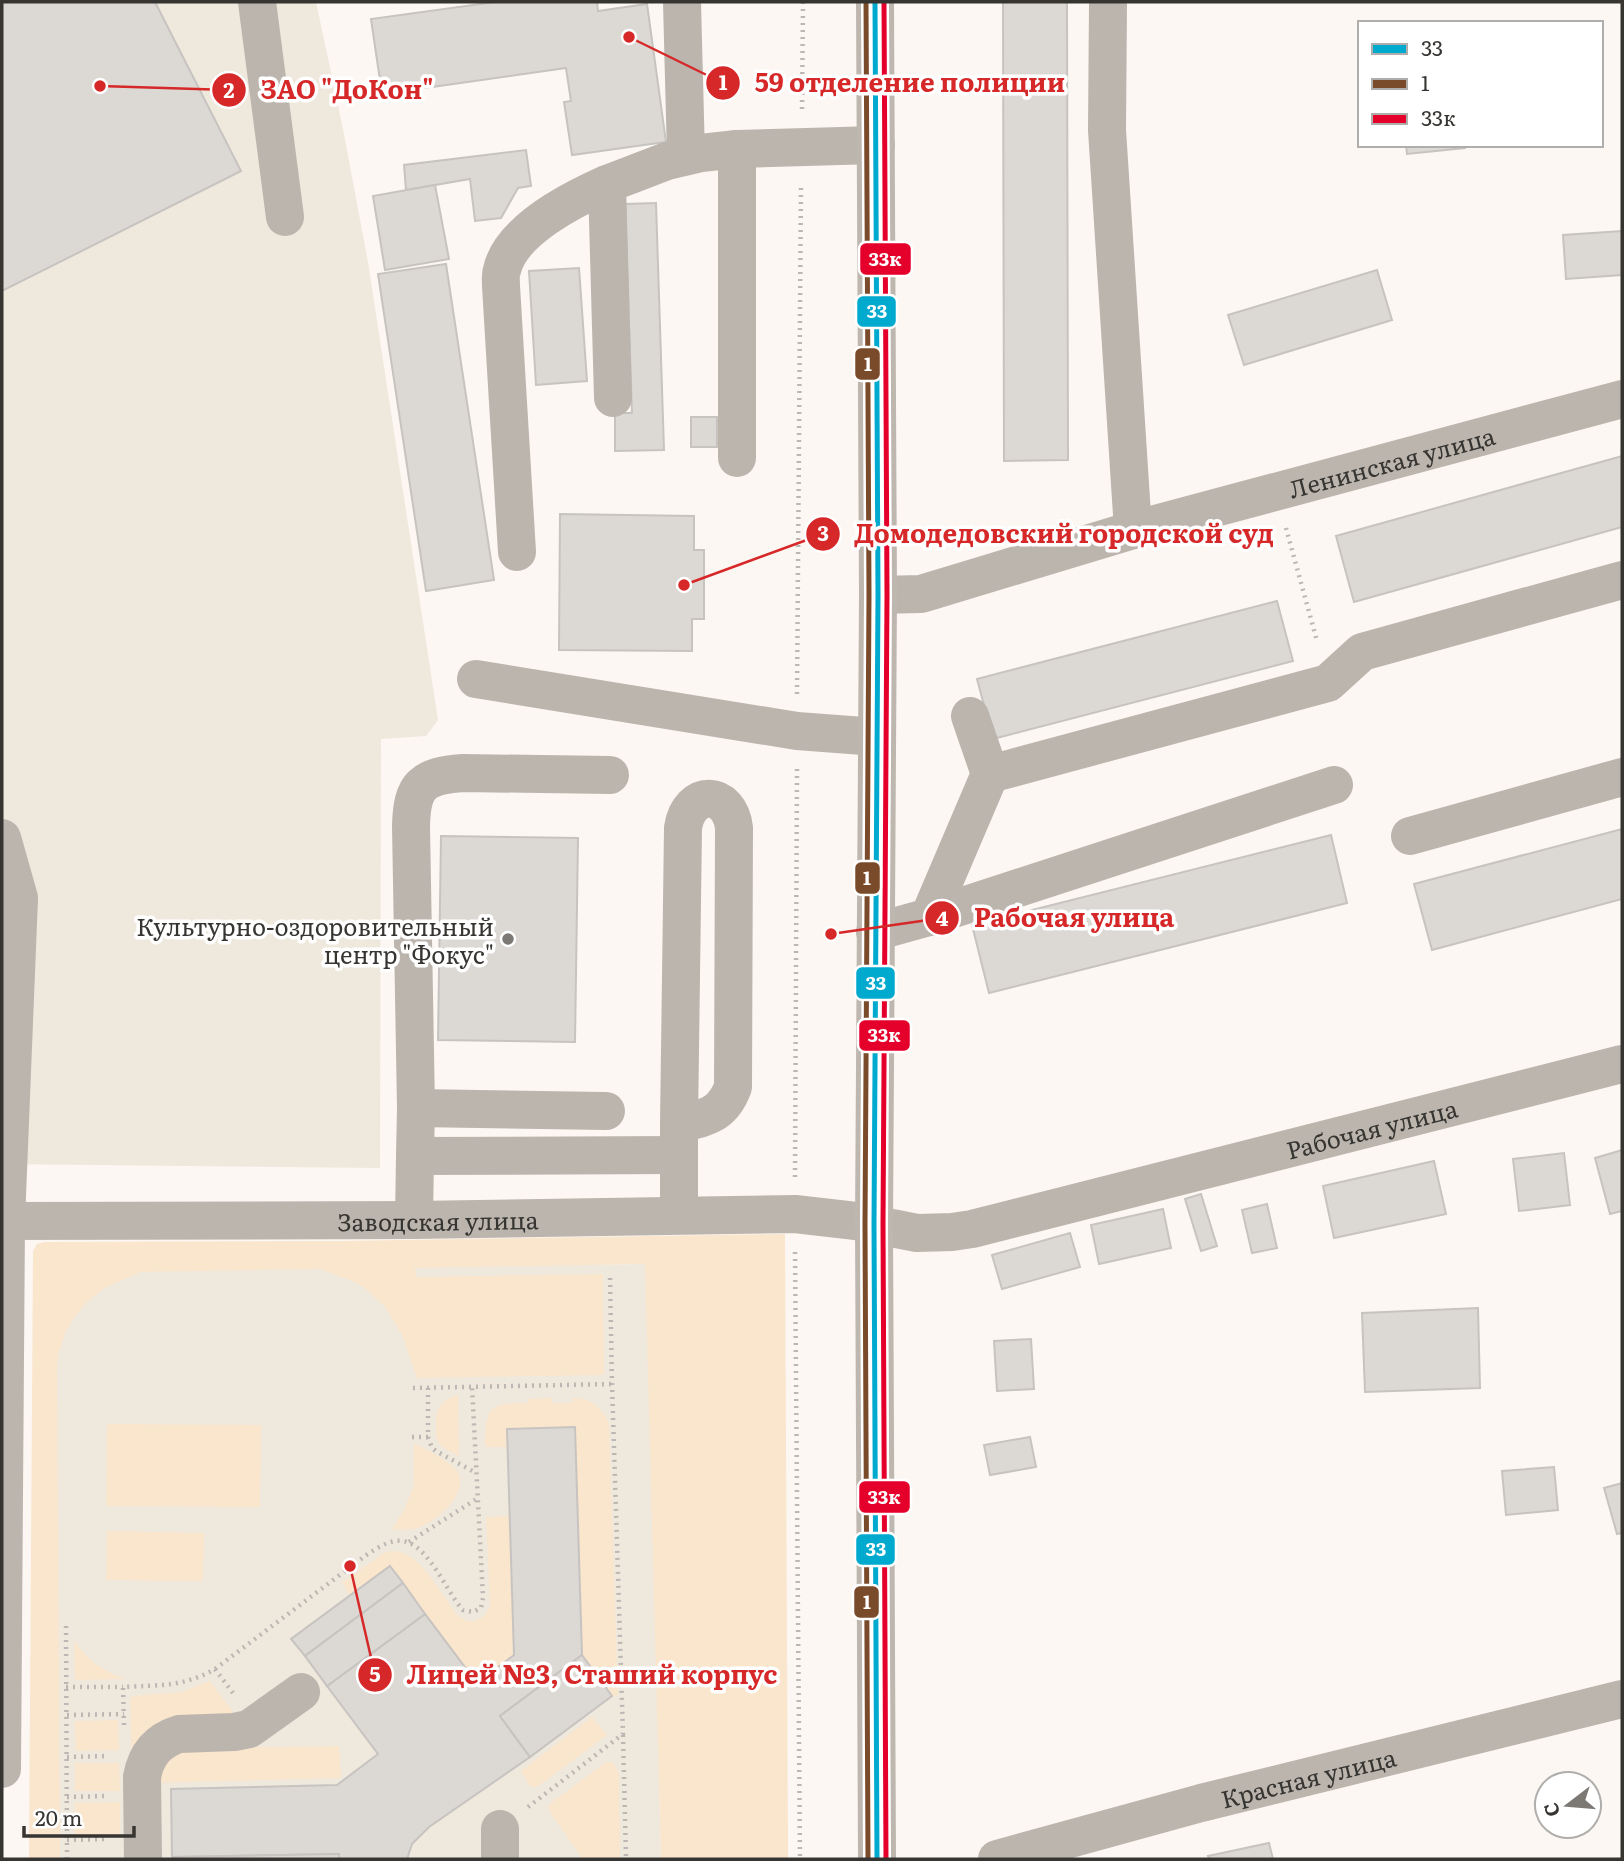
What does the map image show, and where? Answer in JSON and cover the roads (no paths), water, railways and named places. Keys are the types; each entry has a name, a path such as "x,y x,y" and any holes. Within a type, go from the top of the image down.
{"main road":[{"path":"875,2 878,595 874,1224 877,1859"}],"street":[{"path":"257,2 285,217"},
{"path":"682,2 686,156"},
{"path":"1108,2 1107,130 1133,530"},
{"path":"517,552 501,300 502,270 507,256 519,240 555,209 573,199 667,161 737,149 876,145"},
{"path":"737,149 737,458"},
{"path":"607,184 613,398"},
{"name":"Ленинская улица","path":"878,595 921,594 1133,530 1622,399"},
{"path":"990,774 1328,683 1362,652 1622,580"},
{"path":"477,679 797,731 877,737"},
{"path":"929,917 990,774 970,716"},
{"path":"414,1220 416,1108 412,801 422,785 431,780 463,773 610,775"},
{"path":"1410,836 1622,777"},
{"path":"875,932 929,917 1334,785"},
{"path":"415,1157 679,1140 725,1103 733,1087 734,828 728,808 718,801 706,799 695,803 687,813 683,828 679,1140 679,1215"},
{"path":"2,838 19,898 4,1221 2,1769"},
{"name":"Рабочая улица","path":"874,1224 917,1233 972,1229 1622,1064"},
{"path":"416,1108 606,1111"},
{"name":"Заводская улица","path":"4,1221 414,1220 795,1214 874,1224"},
{"path":"130,1849 144,1765 155,1748 179,1734 249,1729 301,1692"},
{"name":"Красная улица","path":"997,1859 1200,1803 1622,1699"}],"place":[{"name":"59 отделение полиции","path":"629,37"},
{"name":"ЗАО \"ДоКон\"","path":"100,86"},
{"name":"Домодедовский городской суд","path":"684,585"},
{"name":"Рабочая улица","path":"831,934"},
{"name":"Культурно-оздоровительный центр \"Фокус\"","path":"508,939"},
{"name":"Лицей №3, Сташий корпус","path":"350,1566"}]}
